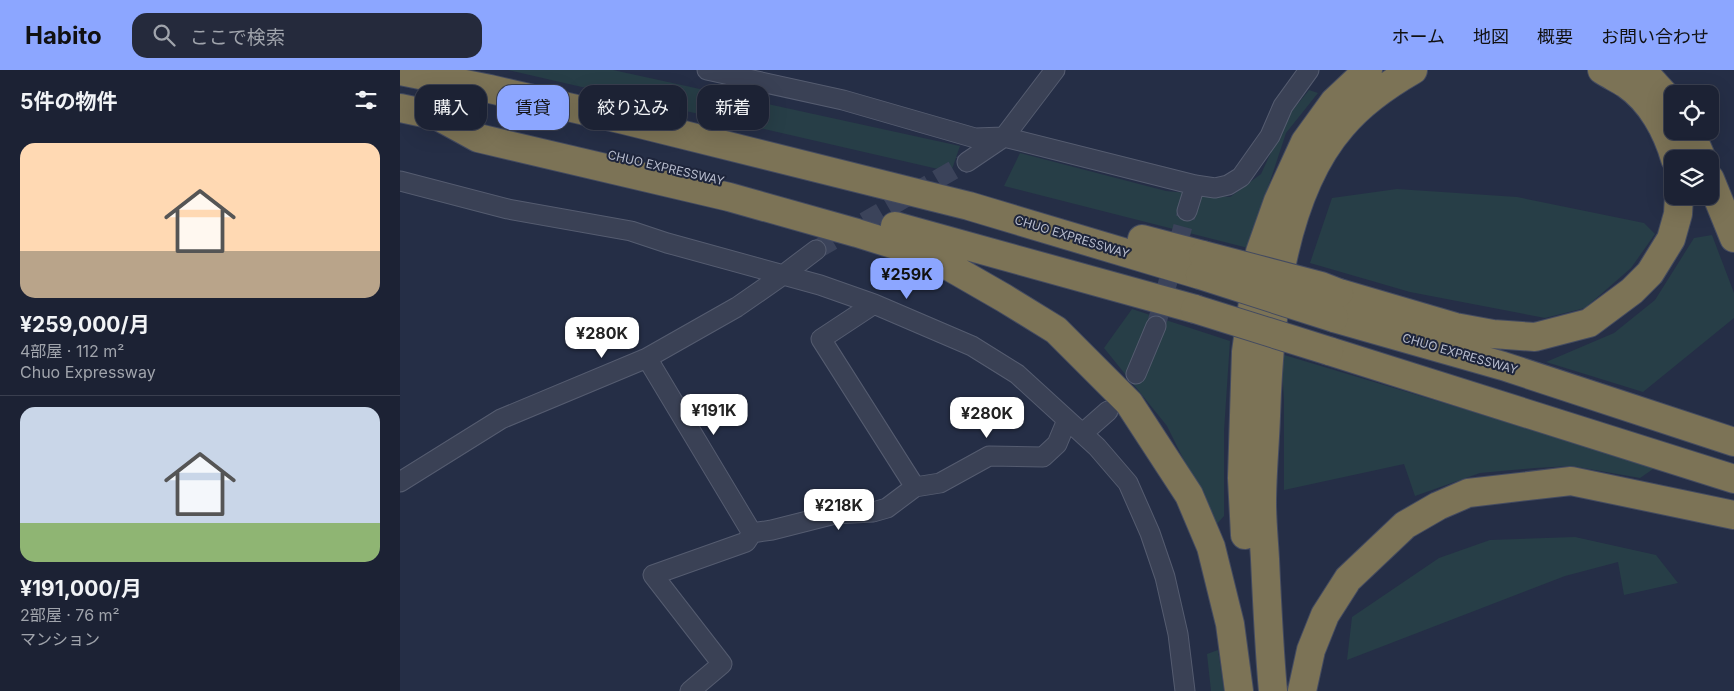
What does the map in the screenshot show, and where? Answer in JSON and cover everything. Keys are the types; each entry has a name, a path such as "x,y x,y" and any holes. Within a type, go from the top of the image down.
{"highway":[{"path":"1254,691 1242,478 1246,352 1260,252 1278,201 1305,142 1334,102 1368,70"},
{"path":"1273,691 1262,504 1268,355 1283,254 1311,174 1326,148 1342,126 1382,88 1413,70"},
{"path":"1602,70 1627,85 1656,115 1672,150"},
{"path":"1642,70 1664,94"},
{"path":"400,71 490,89 624,120 970,206 1053,216 1201,265 1321,286 1337,305 1494,334 1535,337 1590,323 1632,291 1650,273 1671,239 1678,205"},
{"name":"CHUO EXPRESSWAY","path":"400,108 415,111"},
{"name":"CHUO EXPRESSWAY","path":"487,127 812,203 1195,309 1734,479"},
{"path":"463,130 478,138 729,197 857,232 931,256 1056,330 1130,403 1189,495 1211,547 1230,624 1239,691"},
{"path":"1719,201 1734,238"},
{"name":"CHUO EXPRESSWAY","path":"1337,305 1503,366 1734,442"},
{"path":"1302,691 1311,650 1322,623 1348,580 1406,525 1438,506 1468,493 1571,481 1734,515"}],"street":[{"path":"706,70 843,100 974,138 1004,137 1195,185 1215,188 1228,185 1241,178 1270,136 1283,106 1309,70"},
{"path":"967,162 1004,137 1055,70"},
{"path":"400,181 508,209 631,231 667,243 820,285 874,304 972,346 1017,374 1083,433 1128,483 1150,533 1165,577 1178,634 1185,691"},
{"path":"1187,210 1195,185"},
{"path":"400,482 501,419 646,358 737,307 784,275 816,250"},
{"path":"874,304 822,339 915,487"},
{"path":"1136,374 1156,326"},
{"path":"646,358 752,533"},
{"path":"1083,433 1108,411"},
{"path":"690,691 722,664 653,575 746,542 752,533 772,530 835,514 873,512 888,508 915,487 940,483 989,456 1043,457 1057,444 1068,420"}],"shaded area":[{"path":"508,70 613,70 681,85 579,85"},
{"path":"687,86 697,88 697,114 687,111"},
{"path":"1309,90 1318,93 1286,133 1248,248 1004,186 1020,153 1166,191 1230,197 1261,174 1288,116"},
{"path":"769,104 960,146 951,172 769,130"},
{"path":"1397,189 1517,197 1644,223 1655,234 1631,268 1585,308 1545,318 1410,292 1310,263 1332,198"},
{"path":"1712,235 1734,293 1734,318 1643,392 1546,362 1614,333 1655,300 1694,238"},
{"path":"1132,309 1230,341 1224,431 1224,516 1216,525 1167,426 1104,348"},
{"path":"1281,354 1656,467 1640,478 1572,466 1480,473 1415,496 1404,464 1284,490 1284,400"},
{"path":"1575,537 1656,555 1678,583 1624,595 1618,562 1565,576 1347,660 1352,617 1439,558 1490,540"},
{"path":"1218,650 1224,691 1211,691 1207,654"}],"tunnel":[{"path":"816,250 967,162"},
{"path":"1156,326 1187,211"}]}
